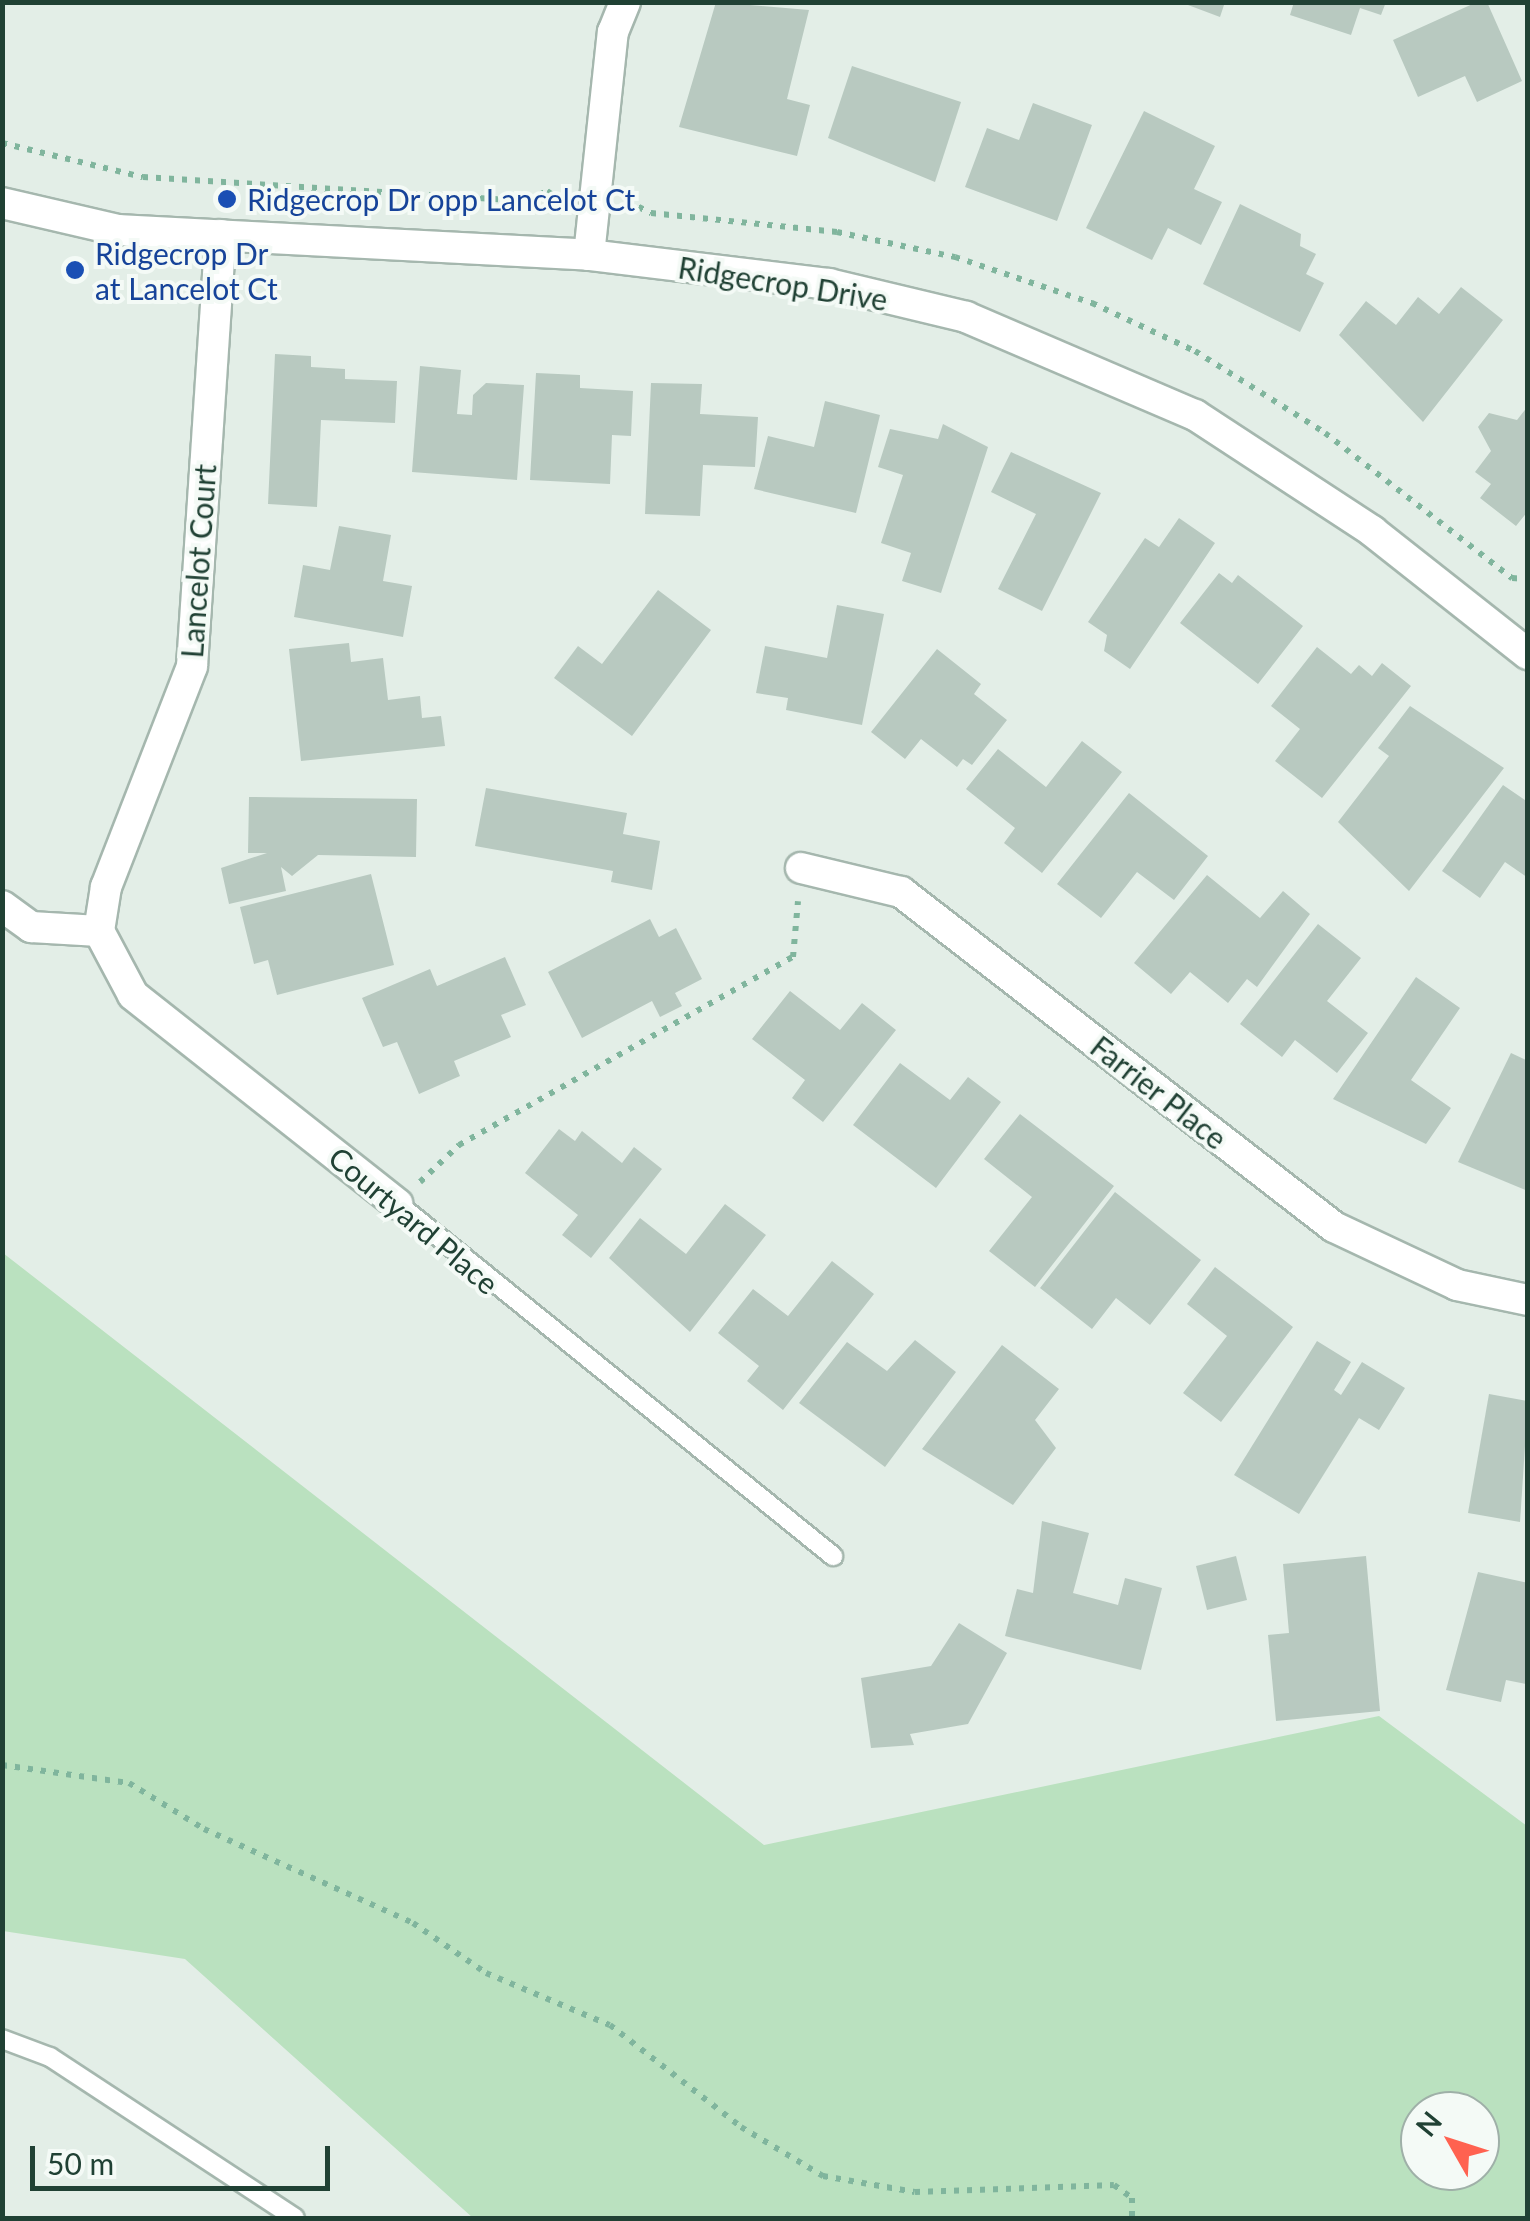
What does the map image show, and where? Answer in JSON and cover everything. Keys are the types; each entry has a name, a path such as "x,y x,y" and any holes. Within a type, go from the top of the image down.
{"street":[{"path":"589,256 613,32 625,2"},
{"name":"Ridgecrop Drive","path":"2,202 118,230 589,256 829,284 966,317 1084,361 1285,470 1528,654"},
{"name":"Lancelot Court","path":"100,930 106,887 192,666 221,236"},
{"name":"Farrier Place","path":"801,868 901,892 1334,1227 1456,1285 1528,1300"},
{"path":"2,906 31,927 100,930"},
{"name":"Courtyard Place","path":"100,930 132,995 398,1204"}],"lane":[{"name":"Courtyard Place","path":"398,1204 832,1556"},
{"path":"2,2039 50,2057 295,2218"}],"path":[{"path":"398,1204 458,1145 792,957 801,868"},
{"path":"2,1764 129,1783 204,1829 413,1923 486,1973 610,2026 741,2128 824,2176 915,2192 1114,2185 1132,2198 1132,2218"}],"green space":[{"path":"3,1253 764,1845 1379,1716 1527,1826 1527,2218 473,2218 185,1959 3,1931"}],"building":[{"path":"716,2 809,10 787,99 810,105 797,156 679,127"},
{"path":"1180,2 1225,2 1220,17"},
{"path":"1294,2 1386,2 1381,15 1360,8 1351,35 1290,15"},
{"path":"1477,2 1487,2 1522,81 1477,102 1465,76 1418,97 1393,40"},
{"path":"852,66 961,102 935,182 828,138"},
{"path":"1033,103 1092,125 1057,221 965,187 987,128 1019,140"},
{"path":"1144,111 1215,146 1194,189 1222,202 1201,245 1168,228 1152,260 1086,228"},
{"path":"1240,204 1301,234 1300,246 1316,254 1306,274 1324,283 1300,332 1203,284"},
{"path":"1461,287 1503,320 1423,422 1339,335 1366,301 1396,325 1418,297 1439,314"},
{"path":"275,354 311,356 311,367 345,369 345,379 397,381 395,423 321,420 317,507 268,504"},
{"path":"420,366 461,370 457,414 472,415 473,395 486,383 524,385 517,480 412,472"},
{"path":"536,373 580,375 580,388 633,391 631,436 612,435 610,484 530,480"},
{"path":"651,383 702,384 700,414 758,417 755,467 703,465 700,516 645,514"},
{"path":"825,401 880,415 856,513 754,489 768,436 814,447"},
{"path":"1528,406 1528,511 1516,526 1480,498 1491,484 1475,472 1491,451 1478,427 1489,413 1517,420"},
{"path":"943,424 988,447 941,593 902,581 911,553 881,543 903,475 878,467 890,429 938,439"},
{"path":"1011,452 1101,493 1042,611 998,589 1036,514 991,492"},
{"path":"1179,518 1215,543 1130,669 1104,651 1107,635 1088,622 1145,538 1159,547"},
{"path":"339,526 391,535 383,581 412,586 403,637 294,617 303,565 330,570"},
{"path":"1219,573 1232,583 1238,575 1303,626 1258,684 1180,623"},
{"path":"658,590 711,630 632,736 554,678 578,646 602,664"},
{"path":"837,605 884,614 862,725 786,710 788,698 756,693 765,646 827,658"},
{"path":"349,643 351,662 383,658 388,700 420,696 422,718 441,716 445,746 301,761 289,649"},
{"path":"1317,647 1351,674 1359,665 1372,676 1382,663 1411,686 1322,798 1275,761 1300,729 1271,706"},
{"path":"937,649 981,684 974,694 1007,720 972,765 963,759 957,767 921,739 905,759 871,732"},
{"path":"1410,706 1504,768 1409,891 1338,822 1389,756 1378,748"},
{"path":"1082,741 1122,772 1042,873 1004,843 1015,828 966,789 998,749 1046,787"},
{"path":"1503,785 1528,802 1528,878 1505,862 1480,898 1442,871"},
{"path":"486,788 627,813 623,834 660,841 652,890 611,882 613,871 475,846"},
{"path":"1129,793 1208,856 1174,900 1137,872 1101,918 1057,884"},
{"path":"249,797 417,799 416,857 318,855 292,876 281,867 286,891 229,904 221,868 267,853 248,853"},
{"path":"371,874 394,965 277,995 268,960 254,964 240,907"},
{"path":"1207,875 1260,918 1283,891 1310,914 1257,987 1247,979 1228,1003 1190,972 1171,994 1134,963"},
{"path":"650,919 659,937 676,928 702,979 675,993 682,1006 660,1017 652,1001 582,1038 548,972"},
{"path":"1318,924 1361,958 1327,1001 1368,1033 1337,1073 1295,1040 1282,1057 1240,1024"},
{"path":"505,957 526,1005 501,1015 511,1037 454,1061 460,1076 419,1094 397,1042 383,1047 362,998 430,969 437,986"},
{"path":"1416,977 1460,1008 1411,1080 1451,1108 1426,1144 1333,1099"},
{"path":"790,991 840,1030 862,1003 896,1030 823,1122 792,1098 805,1080 752,1039"},
{"path":"1511,1053 1528,1061 1528,1191 1458,1162"},
{"path":"900,1063 950,1100 968,1077 1001,1102 936,1188 853,1125"},
{"path":"1020,1114 1114,1186 1035,1287 989,1251 1032,1197 984,1159"},
{"path":"559,1129 575,1141 582,1131 622,1163 634,1147 662,1169 591,1258 562,1235 578,1215 525,1173"},
{"path":"1115,1192 1201,1260 1150,1325 1116,1298 1092,1329 1040,1288"},
{"path":"725,1204 766,1235 690,1332 609,1258 640,1218 686,1254"},
{"path":"832,1261 874,1294 783,1410 747,1381 759,1366 718,1333 753,1289 788,1316"},
{"path":"1215,1267 1293,1327 1221,1422 1183,1393 1227,1336 1187,1304"},
{"path":"915,1340 956,1372 885,1467 799,1403 847,1342 887,1371"},
{"path":"1317,1341 1351,1362 1334,1390 1341,1395 1362,1362 1405,1388 1379,1430 1359,1418 1299,1514 1234,1475"},
{"path":"1002,1345 1059,1389 1035,1420 1056,1448 1013,1505 922,1449"},
{"path":"1489,1394 1528,1401 1520,1522 1468,1513"},
{"path":"1042,1521 1089,1533 1073,1593 1118,1605 1125,1578 1162,1588 1141,1670 1005,1636 1017,1589 1033,1593"},
{"path":"1236,1556 1247,1600 1207,1610 1196,1566"},
{"path":"1366,1556 1380,1711 1276,1721 1268,1635 1289,1633 1283,1564"},
{"path":"1478,1572 1528,1583 1526,1684 1506,1680 1501,1702 1446,1690"},
{"path":"959,1623 1007,1653 968,1724 910,1734 914,1745 871,1748 861,1678 931,1666"}],"place":[{"name":"Ridgecrop Dr opp Lancelot Ct","path":"227,199"},
{"name":"Ridgecrop Dr at Lancelot Ct","path":"75,270"}]}
